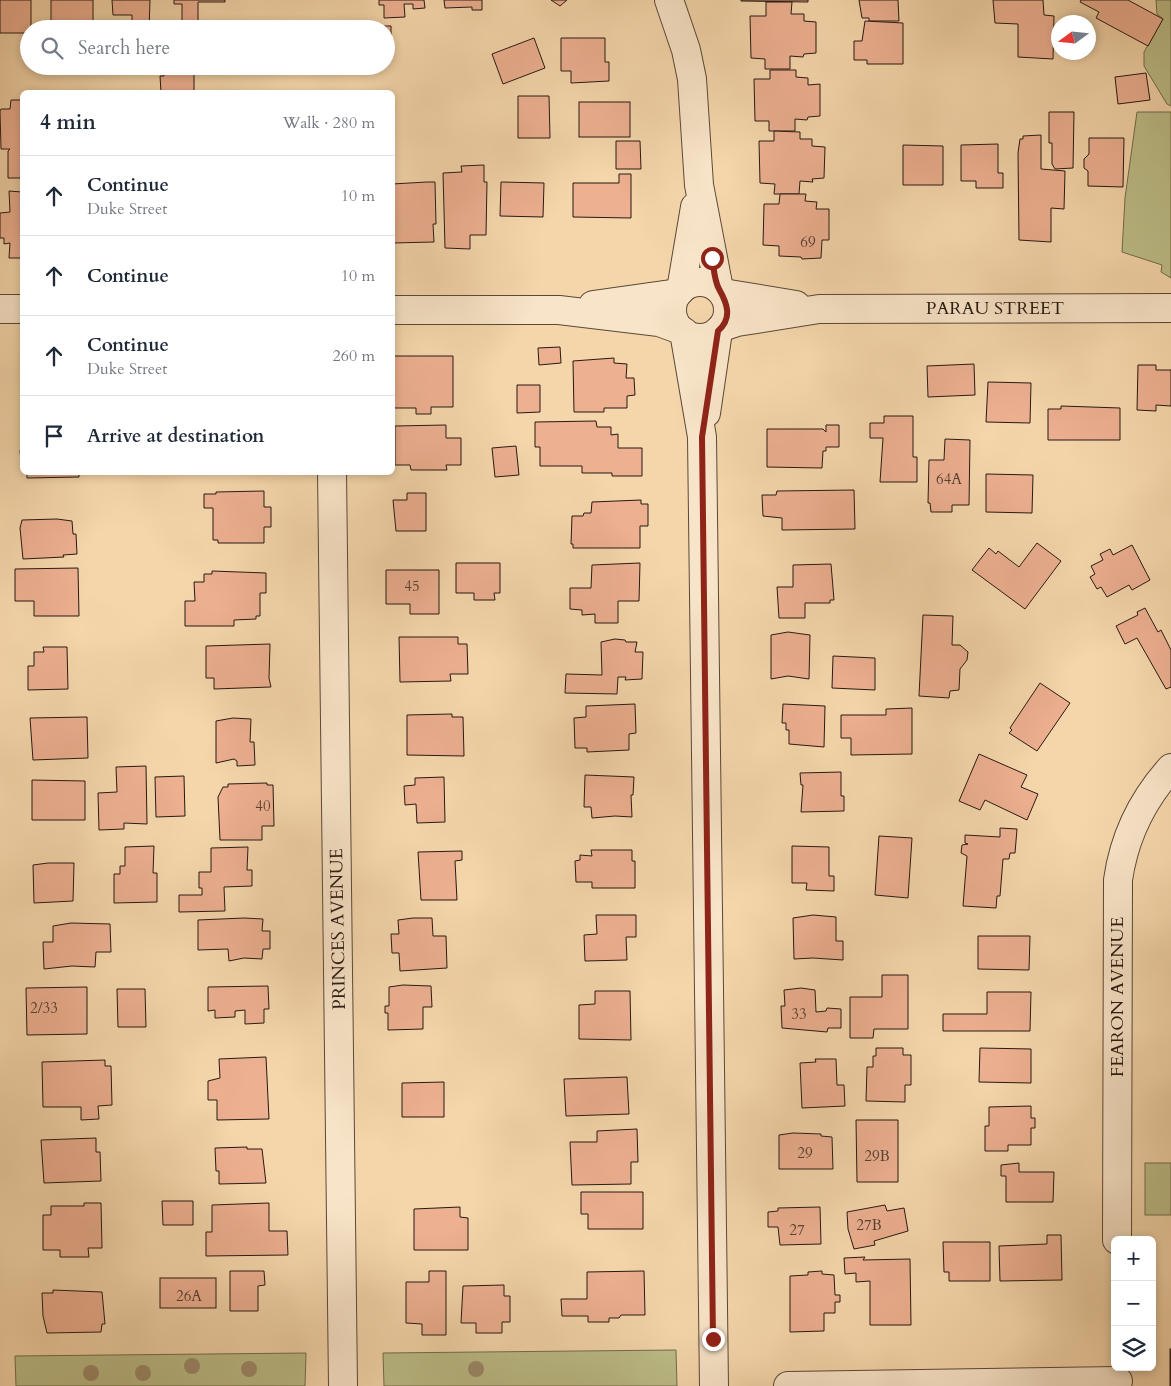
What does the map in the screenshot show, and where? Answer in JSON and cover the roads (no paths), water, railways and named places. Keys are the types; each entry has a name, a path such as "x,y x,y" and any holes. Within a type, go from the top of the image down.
{"street":[{"path":"669,0 686,50 692,79 699,185 721,291 728,310 720,329 702,437"},
{"path":"699,185 679,291 673,302 673,312 675,322 683,331 702,437 714,1386"},
{"path":"559,310 679,291 689,284 700,282 710,284 721,291"},
{"name":"PARAU STREET","path":"721,291 819,309"},
{"name":"PARAU STREET","path":"720,329 737,322 819,309 1171,308"},
{"path":"0,309 20,309"},
{"path":"395,310 559,310 659,322 702,338 710,336 720,329"},
{"name":"PRINCES AVENUE","path":"332,475 343,1386"},
{"name":"FEARON AVENUE","path":"1117,1236 1118,880 1121,858 1137,816 1146,800 1171,768"},
{"path":"788,1386 1118,1378"}]}
